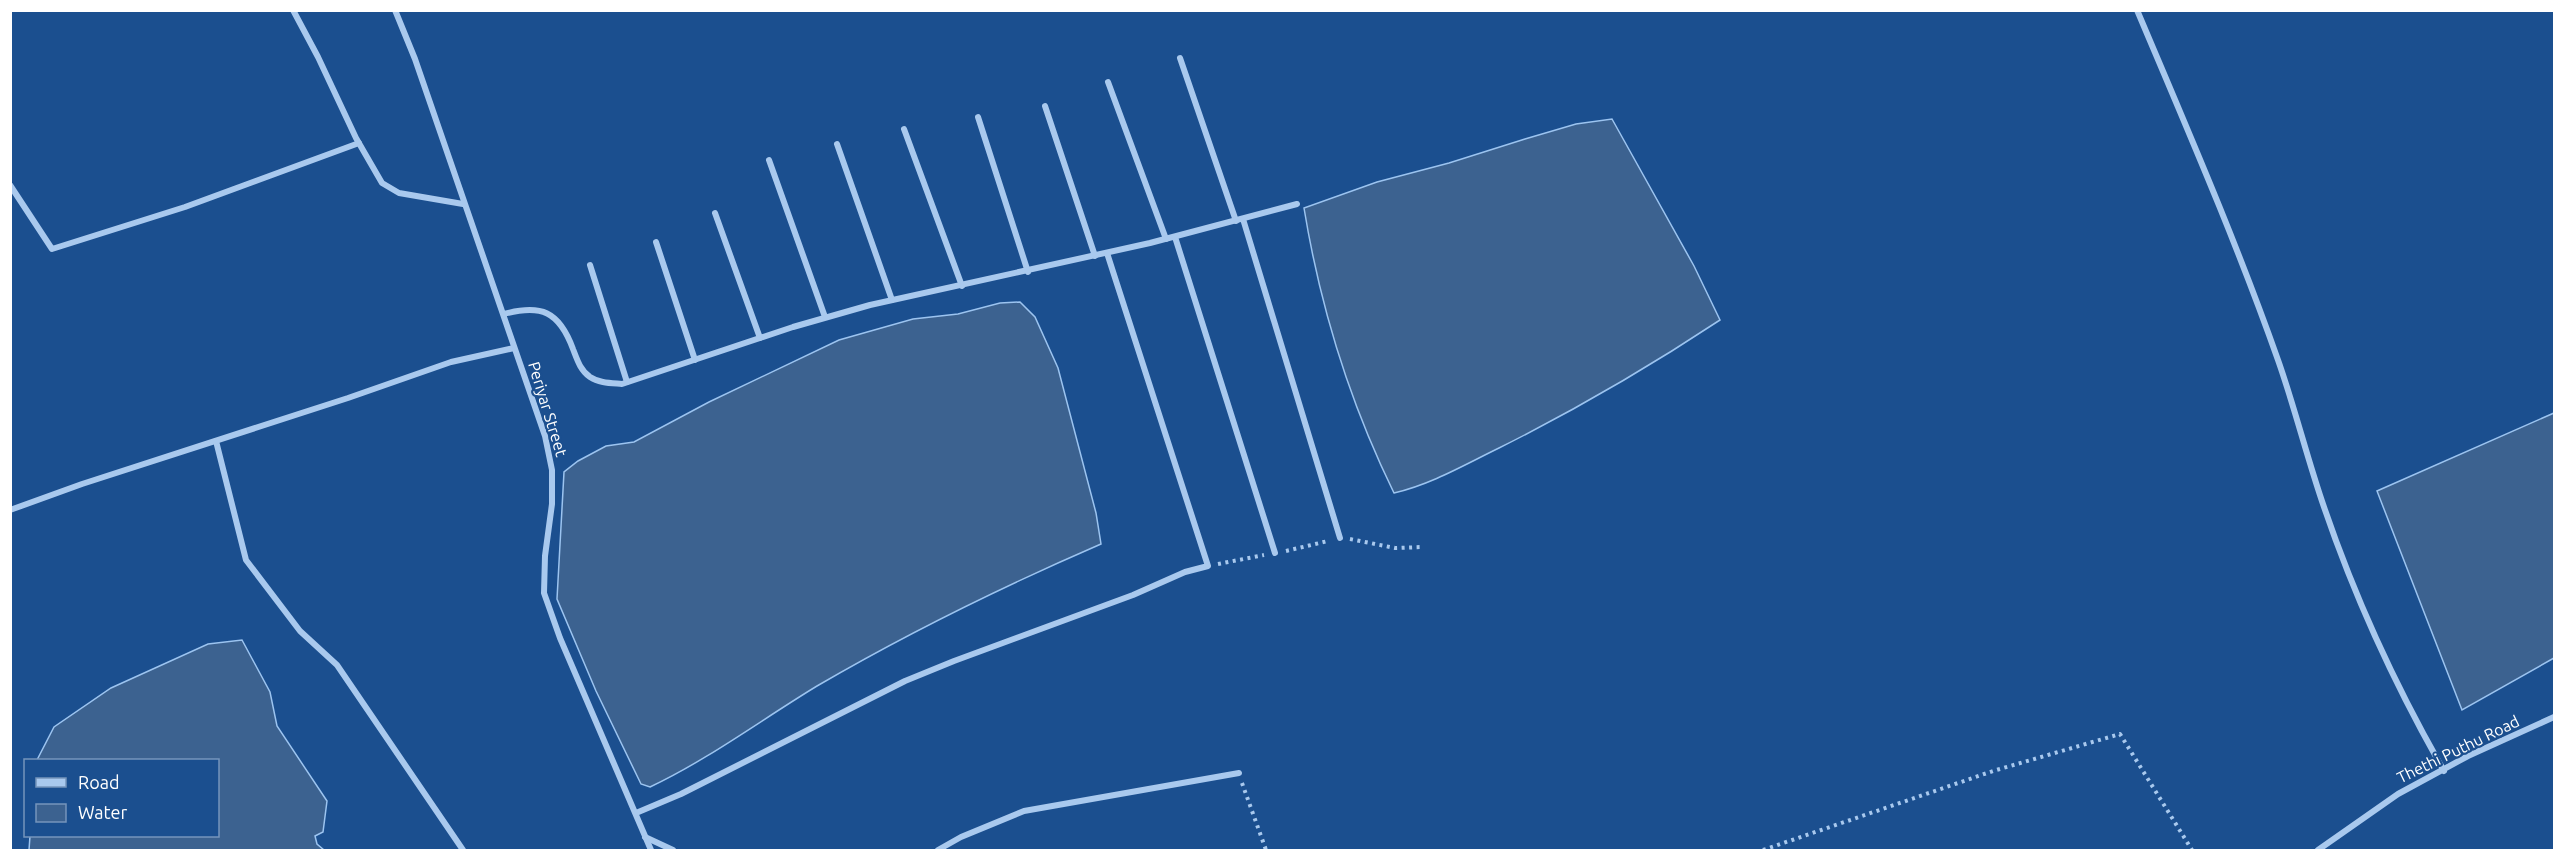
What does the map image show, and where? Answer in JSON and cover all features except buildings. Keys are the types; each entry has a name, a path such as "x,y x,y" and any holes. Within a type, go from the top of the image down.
{"street":[{"path":"292,10 318,57 359,143 382,183 399,193 464,204"},
{"name":"Periyar Street","path":"395,10 415,59 545,436 552,470 552,504 545,556 544,593 560,638 651,850"},
{"path":"2137,10 2218,200 2259,308 2284,377 2324,508 2347,567 2393,677 2444,771"},
{"path":"1180,58 1240,220 1340,538"},
{"path":"1108,82 1166,239"},
{"path":"1045,106 1095,256"},
{"path":"978,117 1028,272"},
{"path":"904,129 962,286"},
{"path":"10,184 52,249 185,207 359,143"},
{"path":"837,144 892,300"},
{"path":"769,160 825,317"},
{"path":"504,314 530,308 547,312 563,328 580,367 588,376 606,383 627,382 825,317 1175,237 1297,204"},
{"path":"715,213 760,338"},
{"path":"1175,237 1275,553"},
{"path":"656,242 695,360"},
{"path":"636,813 681,794 905,681 1133,595 1185,572 1208,566 1107,253"},
{"path":"590,265 627,382"},
{"path":"10,510 82,484 348,399 451,362 514,348"},
{"path":"216,441 246,560 300,631 337,665 463,850"},
{"name":"Thethi Puthu Road","path":"2318,850 2398,794 2468,756 2554,717"},
{"path":"938,850 961,837 1024,811 1239,773"},
{"path":"645,837 673,850"}],"path":[{"path":"1208,566 1340,538 1395,548 1423,547"},
{"path":"1763,850 1993,771 2120,734 2192,850"},
{"path":"1239,773 1266,850"}],"water":[{"path":"1612,119 1694,266 1720,320 1639,371 1556,419 1448,474 1394,493 1378,459 1338,354 1319,281 1304,208 1377,182 1449,163 1576,124"},
{"path":"1020,302 1035,317 1058,368 1096,513 1101,544 1028,576 921,629 817,686 672,776 650,787 641,784 596,691 557,599 564,472 578,461 606,446 634,442 709,402 839,340 913,319 958,314 1000,303"},
{"path":"2554,413 2554,658 2462,710 2377,491"},
{"path":"242,640 270,692 277,726 327,801 323,832 315,836 317,844 324,850 29,850 30,837 219,837 219,759 38,759 54,727 111,688 208,644"}]}
